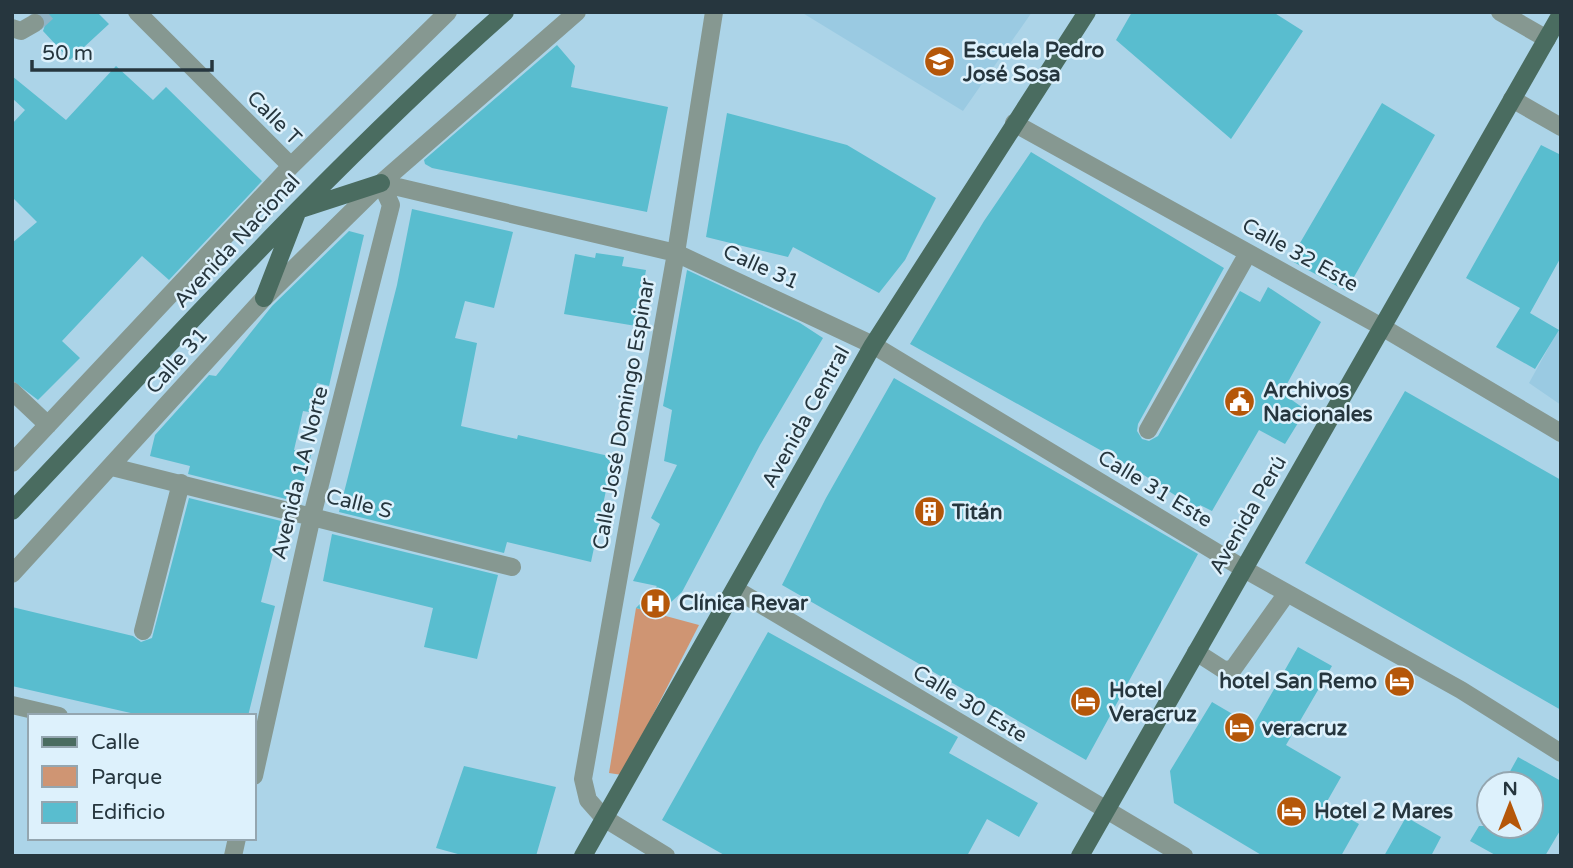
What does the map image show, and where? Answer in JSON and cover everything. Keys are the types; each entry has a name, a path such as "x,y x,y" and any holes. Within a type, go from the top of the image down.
{"main road":[{"name":"Avenida Nacional","path":"12,510 298,210 417,91 505,12"},
{"name":"Avenida Central","path":"583,856 873,345 1087,12"},
{"name":"Avenida Perú","path":"1080,856 1561,14"},
{"path":"264,298 298,210 381,183"}],"street":[{"name":"Calle T","path":"137,12 291,166"},
{"name":"Avenida Nacional","path":"12,463 432,19 448,12"},
{"name":"Calle 31","path":"12,574 264,298 381,183 577,12"},
{"name":"Calle José Domingo Espinar","path":"604,818 588,800 583,779 676,253 714,12"},
{"path":"1500,12 1546,39"},
{"path":"12,28 21,31 35,23"},
{"path":"1513,99 1561,127"},
{"name":"Calle 32 Este","path":"1014,123 1382,327 1561,433"},
{"name":"Calle 31","path":"381,183 676,253 873,345"},
{"name":"Avenida 1A Norte","path":"256,763 312,516 391,205 381,183"},
{"path":"1147,430 1248,253"},
{"name":"Calle 31 Este","path":"873,345 1244,569 1461,690 1561,753"},
{"path":"12,391 48,425"},
{"name":"Calle S","path":"112,467 512,567"},
{"path":"143,631 181,483"},
{"name":"Calle 30 Este","path":"735,589 1184,856"},
{"path":"1196,652 1224,670 1233,669 1287,593"},
{"path":"12,705 51,714"},
{"path":"604,818 666,856"}],"shaded area":[{"name":"Escuela Pedro José Sosa","path":"801,12 1032,12 963,111"},
{"path":"1561,325 1561,405 1529,383"}],"green space":[{"path":"636,608 699,625 622,775 609,773"}],"building":[{"path":"38,12 97,12 109,24 70,60 43,31 46,22"},
{"path":"1132,12 1273,12 1303,31 1231,139 1116,40"},
{"path":"557,45 575,66 571,87 668,107 647,212 432,168 425,164 424,160"},
{"path":"116,66 153,100 166,87 262,181 169,280 142,256 62,341 80,358 38,400 12,380 12,243 37,222 12,197 12,124 25,110 12,98 12,76 66,120"},
{"path":"1382,103 1435,135 1346,291 1290,260"},
{"path":"727,113 847,145 936,198 905,260 879,293 793,247 788,257 706,237"},
{"path":"1541,145 1561,155 1561,257 1530,313 1559,330 1535,369 1496,347 1520,308 1466,278"},
{"path":"1031,152 1224,268 1138,424 1137,431 1142,439 1149,441 1158,436 1240,291 1260,302 1268,287 1321,322 1282,393 1306,410 1285,444 1259,430 1212,511 1200,505 1198,510 1136,470 910,344 984,221"},
{"path":"412,209 513,232 494,308 465,301 455,338 477,343 461,426 517,439 518,435 613,457 591,562 507,542 504,553 339,512 397,285"},
{"path":"349,231 364,235 329,386 317,383 309,412 303,411 294,450 311,455 301,493 289,490 286,499 188,474 190,466 150,456 155,435 209,375 216,376 272,306"},
{"path":"596,253 624,257 622,266 646,270 636,326 564,314 575,254 595,258"},
{"path":"687,270 800,323 823,338 760,445 682,592 658,614 636,608 657,586 633,581 660,524 651,518 677,465 664,461 672,410 663,406"},
{"path":"894,378 1198,554 1086,760 782,585 826,498"},
{"path":"1405,391 1561,480 1561,710 1305,563"},
{"path":"189,498 281,521 261,602 275,606 248,714 135,714 12,686 12,607 133,636 141,642 152,638"},
{"path":"332,534 498,575 477,659 424,647 433,608 323,581"},
{"path":"768,632 958,737 949,753 1038,803 1019,837 987,819 967,856 726,856 662,820"},
{"path":"1298,647 1332,666 1286,745 1341,777 1325,805 1359,824 1341,856 1263,856 1174,803 1170,771 1212,702 1253,726"},
{"path":"1518,757 1541,770 1511,770"},
{"path":"464,766 556,787 536,856 465,856 436,848"},
{"path":"1545,772 1561,781 1561,829 1545,856 1497,856 1470,841 1475,833 1475,840 1545,840"},
{"path":"1406,817 1441,837 1431,856 1384,856"}],"tunnel":[{"path":"35,23 47,12"}],"place":[{"name":"Escuela Pedro José Sosa","path":"940,62"},
{"name":"Archivos Nacionales","path":"1240,402"},
{"name":"Titán","path":"929,512"},
{"name":"Clínica Revar","path":"656,603"},
{"name":"hotel San Remo","path":"1400,681"},
{"name":"Hotel Veracruz","path":"1086,702"},
{"name":"veracruz","path":"1239,728"},
{"name":"Hotel 2 Mares","path":"1291,811"}]}
